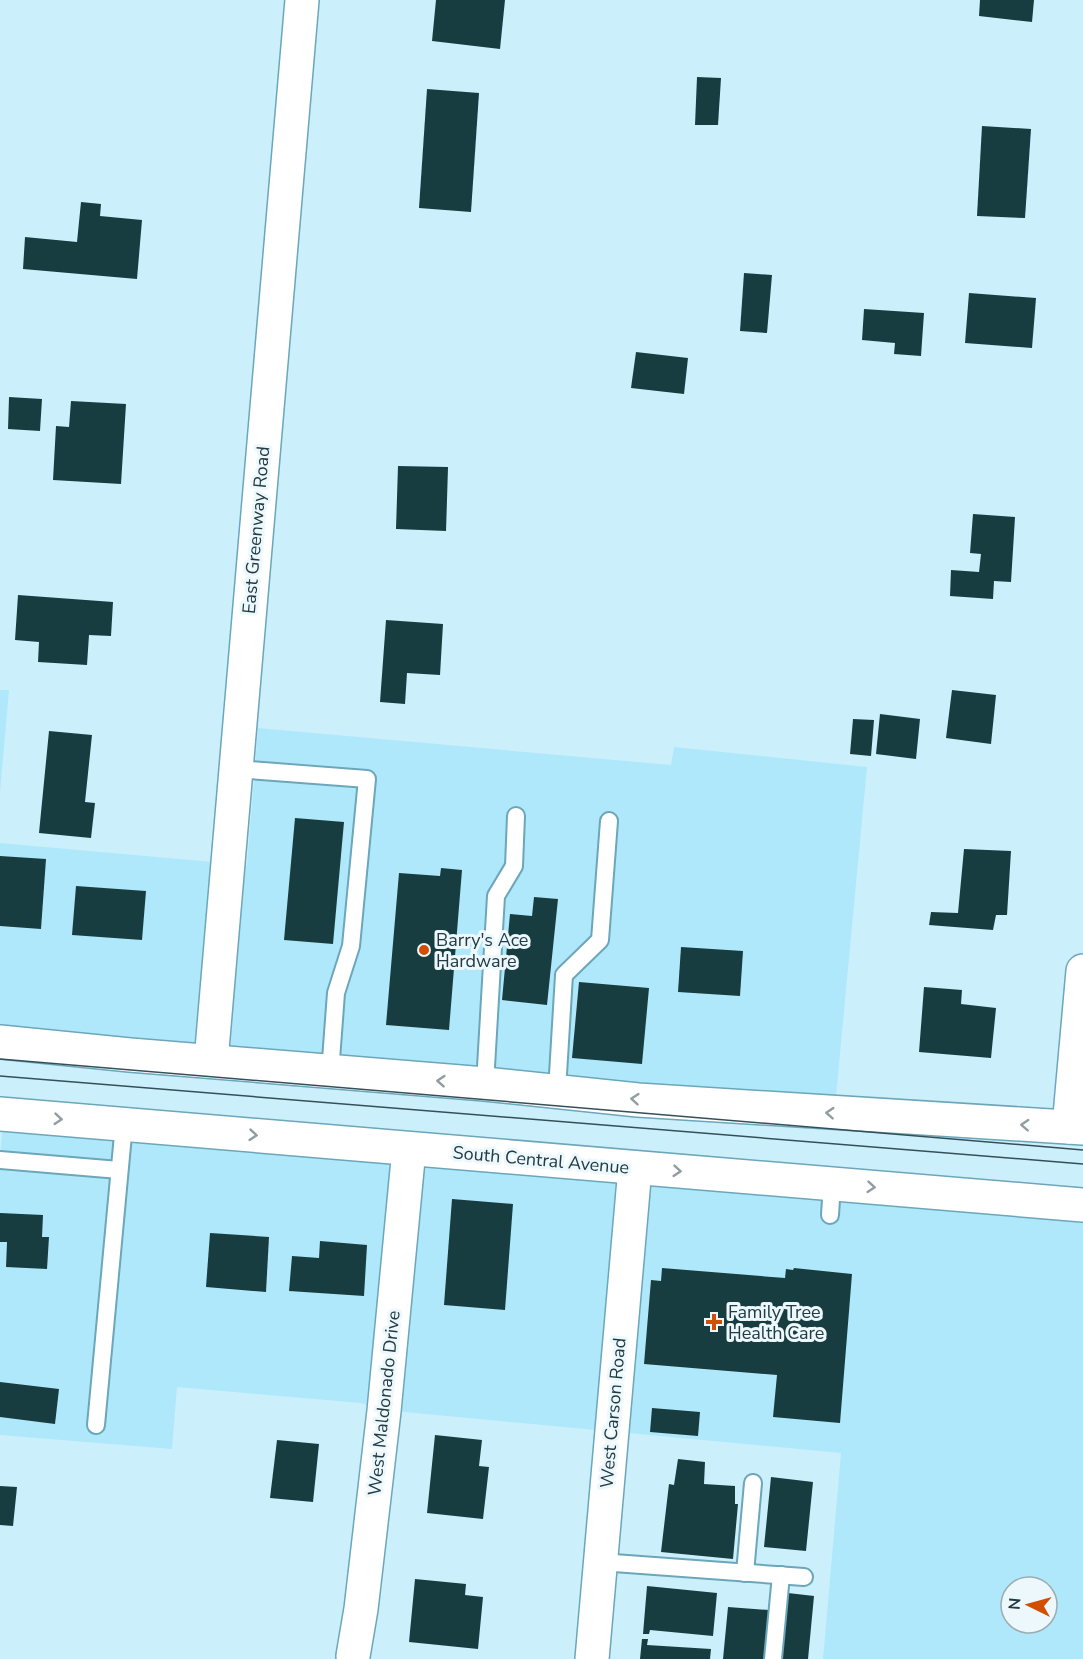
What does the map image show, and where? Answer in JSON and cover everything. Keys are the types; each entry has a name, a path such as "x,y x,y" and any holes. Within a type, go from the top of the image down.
{"street":[{"name":"East Greenway Road","path":"211,1061 302,0"},
{"path":"0,1042 662,1101 1076,1128 1083,971"},
{"name":"South Central Avenue","path":"0,1114 635,1168 831,1200 1083,1205"},
{"name":"West Maldonado Drive","path":"352,1656 362,1609 409,1149"},
{"name":"West Carson Road","path":"592,1659 635,1168"}],"lane":[{"path":"236,769 367,779 351,946 336,993 330,1073"},
{"path":"485,1084 496,896 514,866 516,816"},
{"path":"557,1091 564,975 600,940 609,822"},
{"path":"96,1425 124,1124"},
{"path":"0,1160 119,1170"},
{"path":"745,1573 753,1483"},
{"path":"600,1562 804,1577"},
{"path":"773,1659 781,1575"}],"shaded area":[{"path":"0,690 9,690 0,792"},
{"path":"258,728 671,765 674,747 867,767 835,1107 0,1036 0,843 247,865"},
{"path":"3,1124 1083,1202 1083,1659 823,1659 841,1453 394,1411 360,1403 177,1387 172,1449 0,1435 0,1156"}],"building":[{"path":"436,0 505,0 500,49 432,41"},
{"path":"980,0 1034,0 1032,22 979,16"},
{"path":"697,77 721,78 718,125 695,125"},
{"path":"427,89 479,93 471,212 419,208"},
{"path":"982,126 1031,129 1025,218 977,216"},
{"path":"81,202 101,204 100,216 142,220 137,279 23,269 25,237 77,242"},
{"path":"744,273 772,275 767,333 740,331"},
{"path":"969,293 1036,298 1032,348 965,343"},
{"path":"864,309 924,313 921,356 894,354 895,343 862,340"},
{"path":"636,352 688,358 684,394 631,388"},
{"path":"9,397 42,399 40,431 8,429"},
{"path":"71,401 126,404 121,484 53,480 56,426 69,427"},
{"path":"398,466 448,467 446,531 396,529"},
{"path":"973,514 1015,517 1011,582 994,581 993,599 950,596 951,570 979,572 981,554 970,553"},
{"path":"18,595 113,602 111,636 89,635 87,665 38,662 39,642 15,640"},
{"path":"386,620 443,624 440,675 407,673 405,704 380,702"},
{"path":"952,690 996,695 991,744 946,738"},
{"path":"880,714 920,719 916,759 876,754"},
{"path":"853,719 874,720 871,756 850,754"},
{"path":"49,731 92,735 85,802 95,803 91,838 39,833"},
{"path":"295,818 344,822 333,944 284,940"},
{"path":"964,849 1011,851 1007,915 996,915 993,930 929,925 931,912 958,913"},
{"path":"0,856 46,859 41,929 0,926"},
{"name":"Barry's Ace Hardware","path":"441,868 462,870 449,1030 386,1025 399,873 440,876"},
{"path":"76,886 146,891 142,940 72,935"},
{"path":"534,897 558,899 547,1005 502,1000 510,914 532,916"},
{"path":"681,947 743,951 740,996 678,992"},
{"path":"579,982 649,988 642,1064 572,1058"},
{"path":"924,987 962,990 961,1004 996,1008 991,1058 919,1052"},
{"path":"452,1199 513,1204 505,1310 444,1305"},
{"path":"0,1213 43,1215 42,1237 49,1237 47,1269 6,1267 7,1242 0,1242"},
{"path":"210,1233 269,1237 266,1292 206,1287"},
{"path":"320,1241 367,1245 364,1296 289,1291 292,1256 319,1258"},
{"path":"662,1268 785,1278 786,1269 793,1270 794,1268 852,1274 840,1423 773,1417 777,1375 644,1364 651,1280 661,1281"},
{"path":"0,1382 59,1389 55,1424 0,1417"},
{"path":"652,1408 700,1412 698,1436 650,1432"},
{"path":"435,1435 482,1440 479,1466 489,1467 483,1519 427,1513"},
{"path":"277,1440 319,1444 313,1502 270,1498"},
{"path":"678,1459 705,1462 704,1484 735,1486 735,1504 738,1504 733,1559 661,1552 669,1484 674,1485"},
{"path":"771,1477 813,1482 806,1551 764,1547"},
{"path":"0,1486 17,1487 13,1526 0,1525"},
{"path":"415,1579 466,1584 465,1595 483,1597 478,1649 409,1642"},
{"path":"647,1586 717,1593 713,1636 650,1630 649,1634 643,1634"},
{"path":"788,1593 814,1596 808,1659 782,1659"},
{"path":"728,1607 769,1610 765,1659 723,1659"},
{"path":"642,1639 648,1639 647,1645 711,1649 710,1659 640,1659"}],"tram line":[{"path":"0,1059 1083,1150"},
{"path":"0,1076 1083,1164"}],"place":[{"name":"Barry's Ace Hardware","path":"424,950"},
{"name":"Family Tree Health Care","path":"714,1322"}]}
